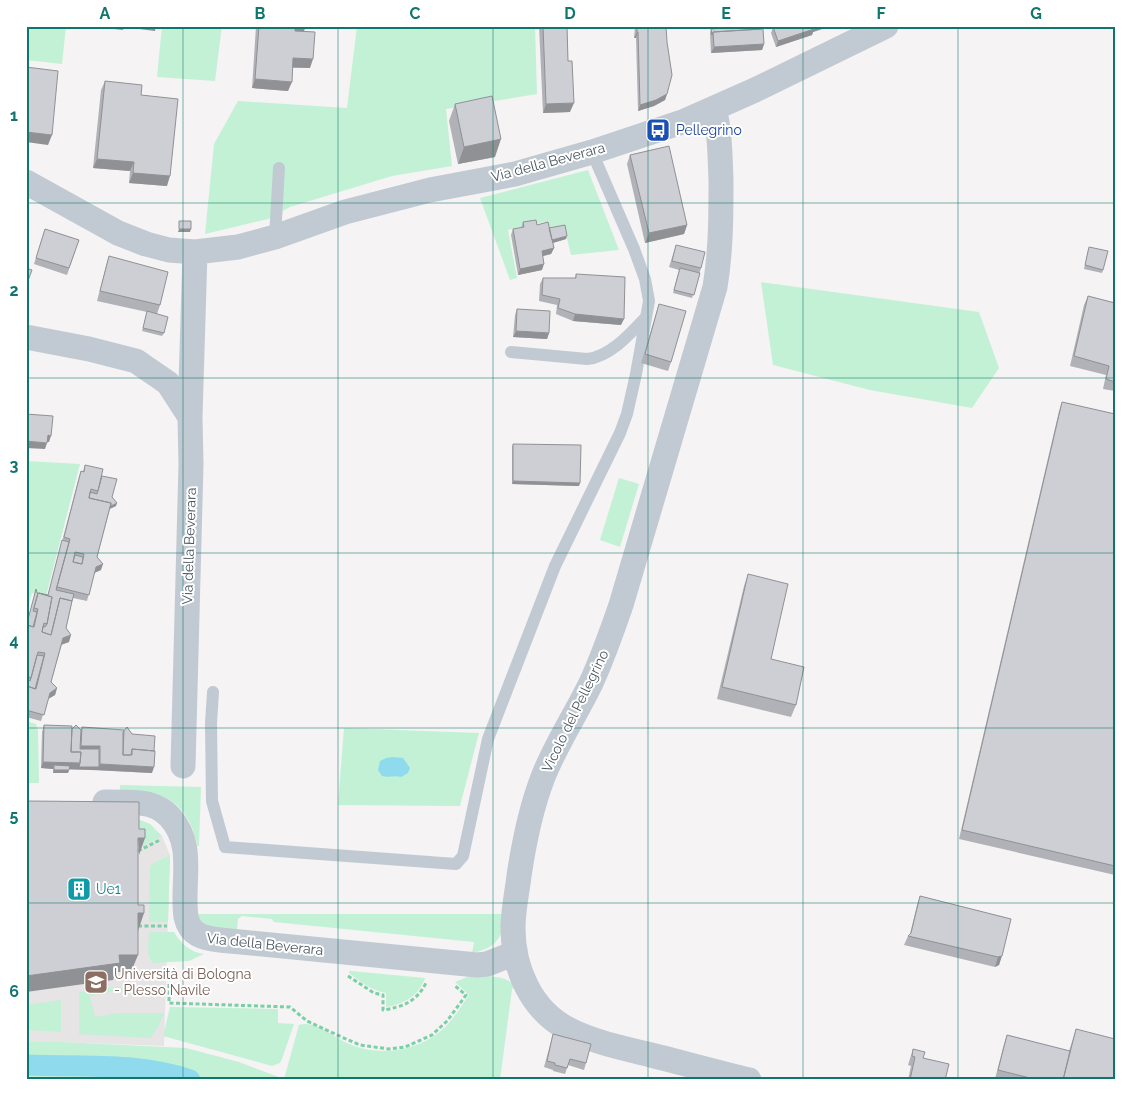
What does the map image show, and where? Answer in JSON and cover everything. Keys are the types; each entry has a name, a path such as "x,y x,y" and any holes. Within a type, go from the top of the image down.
{"street":[{"name":"Via della Beverara","path":"26,182 118,233 154,246 169,250 196,252 238,247 276,237 345,212 430,190 515,174 592,152 685,121 755,90 886,26"},
{"name":"Vicolo del Pellegrino","path":"714,108 718,121 721,196 720,242 715,287 609,641 591,682 558,744 536,796 523,851 513,929 515,953 527,988 537,1004 551,1018 568,1029 614,1046 750,1080"},
{"name":"Via della Beverara","path":"183,766 191,464 190,417 196,252"},
{"path":"26,337 89,349 136,361 168,383 190,417"},
{"name":"Via della Beverara","path":"81,802 140,803 160,809 172,819 182,835 184,843 185,912 187,923 192,931 200,936 220,940 477,965 487,964 515,953"}],"lane":[{"path":"213,692 211,723 212,801 225,847 456,864 463,856 488,739 555,566 620,433 627,414 636,374 649,301 645,279 592,152"},
{"path":"276,237 279,168"},
{"path":"511,352 587,359 596,358 630,335 646,318"}],"path":[{"path":"138,851 165,837"},
{"path":"138,926 174,926"},
{"path":"341,971 374,993 383,995 383,1010 399,1007 412,1001 422,991 428,975"},
{"path":"169,984 169,1003 290,1007 307,1021 346,1040 366,1047 389,1049 405,1047 419,1042 432,1035 448,1021 466,995 454,985"}],"shaded area":[{"name":"Università di Bologna - Plesso Navile","path":"26,817 133,817 150,824 162,836 170,855 164,1046 26,1042"}],"green space":[{"path":"26,26 66,26 62,64 26,60"},
{"path":"162,26 222,26 215,81 157,77"},
{"path":"357,26 535,26 537,94 446,109 452,166 392,176 290,207 268,219 205,234 214,144 238,101 347,108"},
{"path":"588,170 619,250 571,255 564,226 547,230 545,222 508,230 517,278 510,280 480,198"},
{"path":"761,282 979,312 999,368 972,408 870,390 773,365"},
{"path":"26,461 80,464 46,596 32,593 26,615"},
{"path":"619,478 639,484 620,547 600,540"},
{"path":"26,721 36,724 38,731 39,783 26,783"},
{"path":"344,728 479,733 460,806 338,805"},
{"path":"120,785 201,787 199,846 197,846 193,831 182,810 170,800 147,793 120,791"},
{"path":"139,820 150,824 162,836 141,847 139,845"},
{"path":"170,855 168,922 149,922 150,867 152,864"},
{"path":"198,914 508,914 503,929 493,945 472,953 474,942 274,922 272,919 242,916 238,919 237,930 205,926"},
{"path":"149,932 174,932 186,947 204,954 189,961 153,963 148,952"},
{"path":"350,970 425,978 419,990 410,998 399,1004 386,1007 386,993 362,982 349,973"},
{"path":"486,976 506,979 515,987 512,989 500,1080 26,1080 26,1042 186,1048 239,1062 284,1079 299,1025 311,1025 323,1029 358,1047 386,1051 400,1050 426,1041 448,1024 469,995 455,982 467,977"},
{"path":"118,987 165,988 165,992 116,991 90,996 95,1017 118,1013 164,1013 151,1038 79,1034 79,992"},
{"path":"61,1000 61,1032 26,1030 26,1005"},
{"path":"170,1007 278,1009 278,1023 294,1024 280,1063 272,1066 163,1036"}],"water":[{"path":"393,757 403,758 410,768 408,773 401,777 382,776 378,770 380,761"}],"building":[{"path":"259,26 295,26 295,31 315,32 313,59 293,58 292,82 255,79"},
{"path":"543,26 567,26 568,61 572,61 574,103 546,104"},
{"path":"637,26 666,26 672,75 667,94 640,105 638,32"},
{"path":"761,26 761,29 713,32 712,35 711,29"},
{"path":"774,26 813,26 814,29 778,41"},
{"path":"763,29 764,44 714,47 713,32"},
{"path":"26,67 58,71 52,135 26,132"},
{"path":"105,81 142,85 141,95 178,99 170,176 133,173 134,162 97,159"},
{"path":"492,96 501,139 464,147 455,104"},
{"path":"669,146 687,225 649,233 630,155"},
{"path":"536,220 537,225 548,222 554,248 542,251 544,264 520,269 513,229 524,227 523,222"},
{"path":"179,221 191,221 191,229 179,229"},
{"path":"565,225 567,236 552,240 549,228"},
{"path":"45,229 79,240 69,268 36,258"},
{"path":"676,245 705,252 701,268 672,261"},
{"path":"1089,247 1108,251 1103,270 1085,265"},
{"path":"109,256 168,272 160,305 100,291"},
{"path":"26,268 32,270 26,286"},
{"path":"680,268 700,273 694,295 674,290"},
{"path":"576,274 625,277 624,319 575,314 558,308 560,299 542,295 543,278 576,278"},
{"path":"1088,296 1115,303 1115,382 1106,379 1109,366 1074,356"},
{"path":"659,304 686,311 671,362 645,354"},
{"path":"517,309 550,311 549,333 516,331"},
{"path":"147,311 168,317 164,333 143,328"},
{"path":"1062,402 1115,414 1115,866 962,830"},
{"path":"26,414 53,416 51,436 48,435 47,443 26,441"},
{"path":"513,444 581,445 580,483 513,481"},
{"path":"85,465 103,469 98,491 91,489 89,498 111,503 97,557 103,564 96,567 89,595 57,587 70,539 64,537 81,471 84,472","holes":["75,552 84,554 82,564 73,562"]},
{"path":"102,476 117,479 112,497 117,503 111,506 111,503 89,498 90,492 97,494"},
{"path":"62,540 69,542 56,590 74,594 72,601 60,598 51,635 42,632 43,626 45,627 47,624 52,597 39,593 48,595"},
{"path":"75,555 83,557 82,564 73,562"},
{"path":"748,574 788,584 771,659 804,667 796,705 722,687"},
{"path":"36,589 38,593 33,611 37,612 33,627 27,625 26,627"},
{"path":"38,593 52,597 47,624 44,623 42,632 51,635 60,598 72,601 66,628 71,635 63,638 51,682 57,688 50,693 44,715 26,710 26,628 27,625 34,627 38,609 34,608","holes":["38,652 45,653 36,689 27,686"]},
{"path":"37,655 44,656 35,689 27,686"},
{"path":"44,725 72,726 71,752 81,752 80,763 43,762"},
{"path":"76,725 81,730 80,749 99,749 99,767 79,767 81,752 71,752 72,729"},
{"path":"82,727 124,730 123,755 132,755 132,749 155,751 154,767 100,764 100,746 81,746"},
{"path":"127,727 132,734 155,736 154,751 132,749 131,755 123,755 123,732"},
{"path":"54,765 70,766 69,770 54,770"},
{"name":"Ue1","path":"26,801 139,802 139,829 145,829 145,838 138,838 138,905 144,905 144,913 138,913 138,955 119,955 120,963 26,976"},
{"path":"920,896 1011,919 1002,956 998,957 908,936 911,933"},
{"path":"1076,1029 1115,1039 1115,1080 1063,1080"},
{"path":"553,1034 591,1044 586,1063 570,1059 567,1068 547,1061"},
{"path":"1007,1035 1070,1051 1063,1080 1038,1080 998,1070"},
{"path":"913,1049 925,1052 923,1058 949,1064 945,1080 910,1080 915,1057 912,1056"}],"waterway":[{"path":"26,1065 109,1066 150,1070 190,1080"}],"place":[{"name":"Pellegrino","path":"658,130"},
{"name":"Ue1","path":"79,889"},
{"name":"Università di Bologna - Plesso Navile","path":"96,982"}]}
